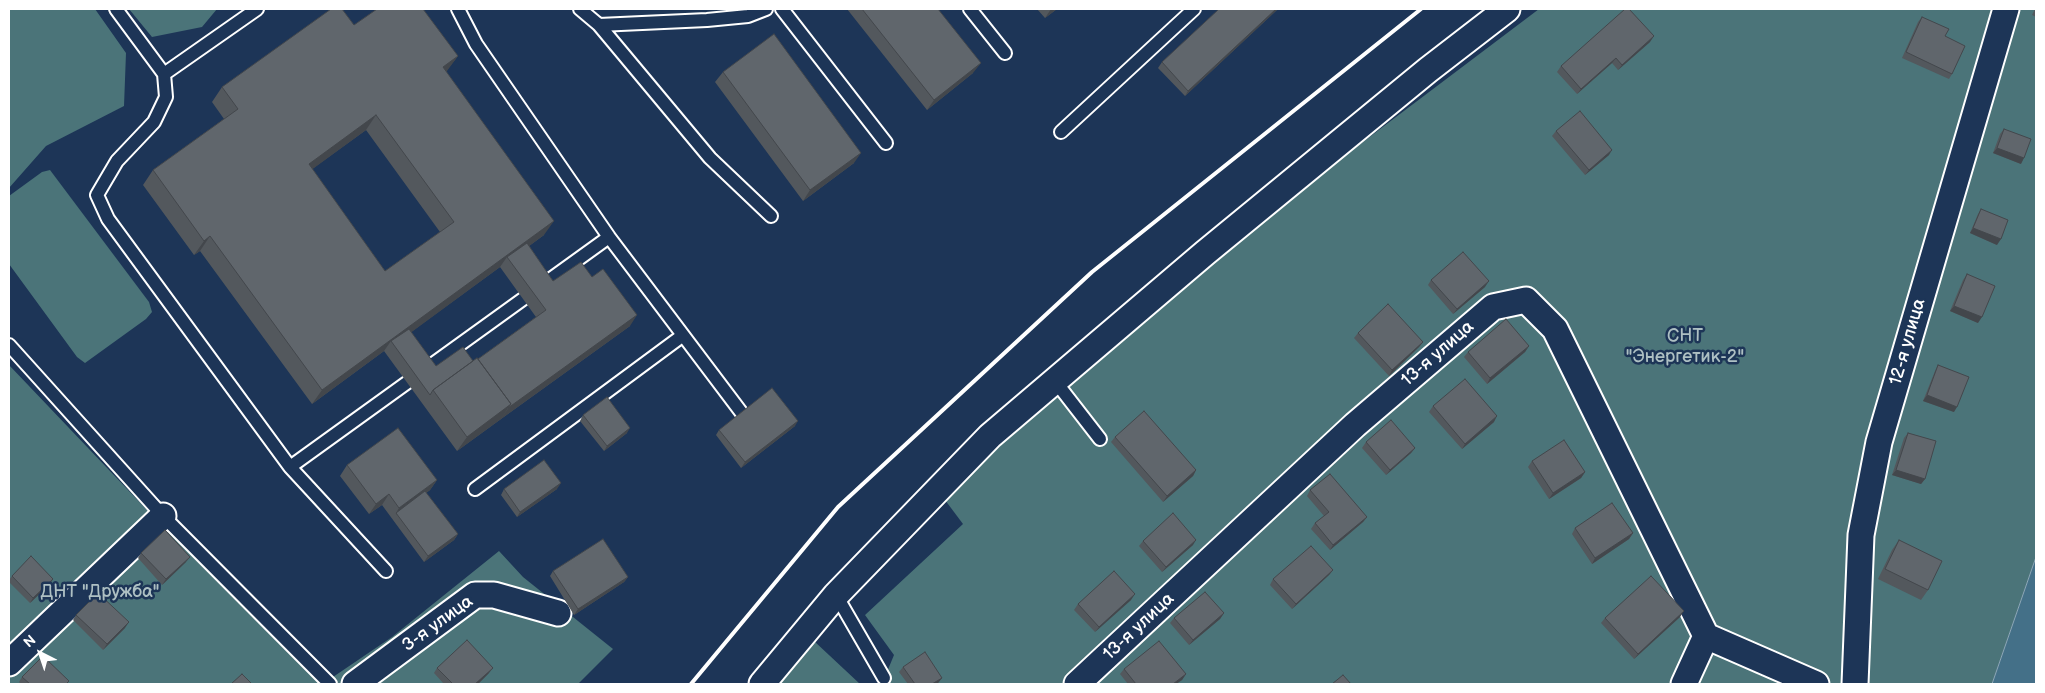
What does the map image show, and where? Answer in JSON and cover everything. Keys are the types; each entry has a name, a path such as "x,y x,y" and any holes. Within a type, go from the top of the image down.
{"street":[{"path":"762,684 836,595 990,436 1212,247 1420,77 1507,9"},
{"name":"12-я улица","path":"1855,684 1861,535 1879,442 2006,9"},
{"name":"13-я улица","path":"1078,684 1355,425 1493,307 1526,300 1555,329 1706,636"},
{"path":"9,663 163,516"},
{"name":"3-я улица","path":"355,684 475,595 494,595 558,613"},
{"path":"1684,684 1706,636 1816,684"}],"lane":[{"path":"116,9 164,74 166,97 154,122 117,161 97,195 108,219 290,467 386,571"},
{"path":"164,74 257,9"},
{"path":"458,9 476,44 609,237 741,412"},
{"path":"580,9 599,25 710,158 770,216"},
{"path":"599,25 707,20 748,16 766,9"},
{"path":"782,9 886,143"},
{"path":"970,9 1005,53"},
{"path":"1060,132 1194,9"},
{"path":"290,467 609,237"},
{"path":"475,489 682,336"},
{"path":"9,345 163,516 330,684"},
{"path":"1055,381 1100,439"},
{"path":"836,595 884,678"}],"green space":[{"path":"9,9 95,9 126,53 124,106 46,146 9,188"},
{"path":"129,9 217,9 202,27 152,37"},
{"name":"СHТ \"Энергетик-2\"","path":"1539,9 2036,9 2036,557 1992,684 882,684 894,655 865,615 963,524 942,496 1051,392 1343,157"},
{"path":"50,170 149,302 152,312 146,319 85,363 77,357 9,264 9,196 42,172"},
{"name":"ДНТ \"Дружба\"","path":"9,365 169,533 180,523 333,677 392,637 499,551 523,577 613,649 578,684 9,684"},
{"path":"814,641 860,684 780,684"}],"water":[{"path":"2036,557 2036,684 1992,684"}],"building":[{"path":"331,9 342,9 354,25 377,9 423,9 458,56 443,67 554,221 322,390 210,236 204,241 153,170 238,109 222,87","holes":["376,115 454,222 385,271 309,164"]},
{"path":"862,9 938,9 981,63 934,100"},
{"path":"1219,9 1276,9 1188,91 1162,62"},
{"path":"1625,9 1629,9 1654,36 1622,65 1616,58 1581,89 1561,66"},
{"path":"1922,17 1949,29 1945,36 1965,46 1952,74 1906,52"},
{"path":"774,34 861,153 810,190 723,72"},
{"path":"1580,111 1612,150 1589,170 1556,131"},
{"path":"2004,129 2031,139 2024,158 1997,148"},
{"path":"1981,209 2008,220 2001,239 1973,228"},
{"path":"527,243 553,281 581,262 592,277 603,269 637,315 508,408 511,404 478,359 546,310 507,257"},
{"path":"1463,252 1489,281 1457,309 1431,280"},
{"path":"1967,274 1995,286 1982,317 1954,306"},
{"path":"1388,304 1423,342 1392,370 1358,333"},
{"path":"1506,319 1529,346 1490,378 1468,352"},
{"path":"409,329 436,366 463,347 473,361 433,390 430,395 391,341"},
{"path":"477,358 511,404 467,437 433,390"},
{"path":"1938,365 1969,377 1957,407 1927,395"},
{"path":"1465,379 1497,416 1465,444 1433,406"},
{"path":"772,388 798,421 745,462 719,430"},
{"path":"607,397 630,428 607,446 583,415"},
{"path":"1144,411 1196,470 1167,496 1115,437"},
{"path":"1391,420 1415,448 1390,470 1366,442"},
{"path":"398,428 437,480 399,508 389,494 376,504 347,465"},
{"path":"1908,433 1936,441 1925,479 1896,470"},
{"path":"1564,440 1585,472 1553,493 1532,461"},
{"path":"544,460 561,483 520,512 504,489"},
{"path":"1330,474 1367,517 1333,545 1315,523 1329,512 1310,490"},
{"path":"425,491 458,534 428,556 396,513"},
{"path":"1612,503 1633,533 1595,558 1575,528"},
{"path":"1173,513 1196,540 1166,567 1143,541"},
{"path":"165,530 190,557 166,579 141,553"},
{"path":"603,539 628,577 578,609 553,571"},
{"path":"1899,540 1942,561 1928,590 1885,569"},
{"path":"1311,546 1333,570 1296,604 1273,579"},
{"path":"31,556 53,579 33,598 12,576"},
{"path":"1114,571 1135,594 1099,627 1078,604"},
{"path":"1651,576 1684,611 1638,654 1605,618"},
{"path":"1205,592 1224,613 1193,640 1174,618"},
{"path":"98,593 129,622 107,644 76,615"},
{"path":"467,640 493,668 475,684 453,684 437,668"},
{"path":"1159,641 1186,674 1173,684 1136,684 1124,669"},
{"path":"925,652 942,678 932,684 915,684 903,667"},
{"path":"43,656 69,681 66,684 30,684 22,677"},
{"path":"242,674 252,684 231,684"},
{"path":"1343,675 1351,684 1332,684"}],"railway":[{"path":"691,684 838,507 1092,272 1421,9"}]}
